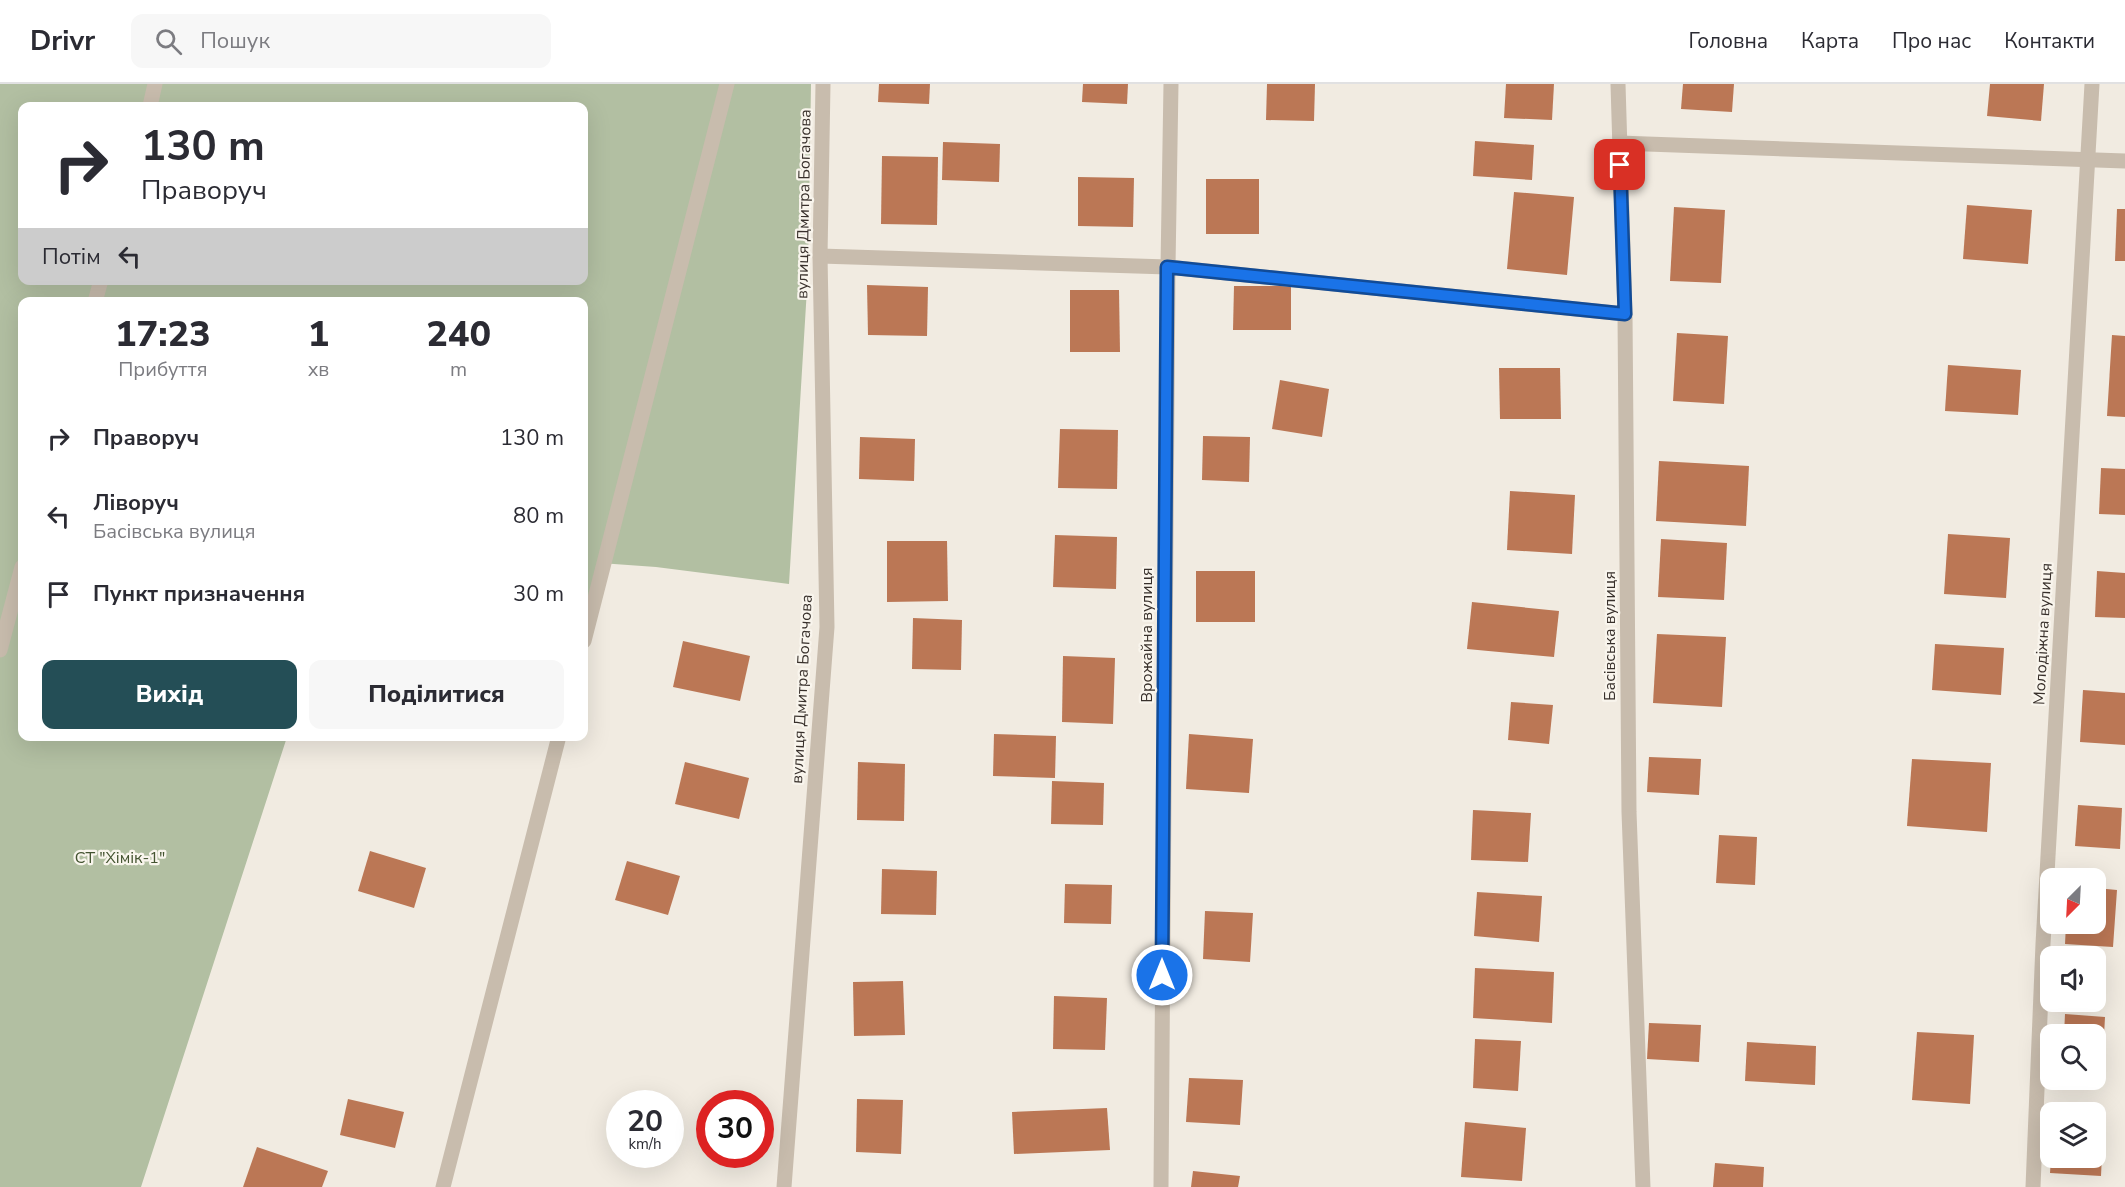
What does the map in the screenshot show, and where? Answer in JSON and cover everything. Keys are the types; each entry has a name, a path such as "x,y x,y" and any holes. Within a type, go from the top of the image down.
{"street":[{"path":"151,102 155,84"},
{"path":"588,625 727,84"},
{"name":"вулиця Дмитра Богачова","path":"784,1187 827,627 820,256 823,84"},
{"name":"Врожайна вулиця","path":"1161,1187 1167,267 1171,84"},
{"name":"Басівська вулиця","path":"1618,84 1625,314 1629,812 1643,1187"},
{"name":"Молодіжна вулиця","path":"2033,1187 2043,944 2092,84"},
{"path":"1619,143 2125,161"},
{"path":"820,256 1167,267 1625,314"},
{"path":"0,650 18,582"},
{"path":"443,1187 558,741"}],"green space":[{"name":"СТ \"Хімік-1\"","path":"0,84 811,84 808,272 789,584 656,567 600,563 588,605 588,297 18,297 18,741 286,741 141,1187 0,1187"}],"building":[{"path":"879,84 930,84 929,104 878,102"},
{"path":"1083,84 1128,84 1127,104 1082,102"},
{"path":"1267,84 1315,84 1314,121 1266,120"},
{"path":"1506,84 1554,84 1552,120 1504,118"},
{"path":"1683,84 1734,84 1732,112 1681,109"},
{"path":"1990,84 2044,84 2041,121 1987,116"},
{"path":"1475,141 1534,145 1532,180 1473,176"},
{"path":"943,142 1000,144 999,182 942,180"},
{"path":"882,156 938,157 937,225 881,224"},
{"path":"1078,177 1134,178 1133,227 1078,226"},
{"path":"1206,179 1259,179 1259,234 1206,234"},
{"path":"1514,192 1574,197 1567,275 1507,269"},
{"path":"1967,205 2032,210 2028,264 1963,259"},
{"path":"1674,207 1725,210 1721,283 1670,281"},
{"path":"2117,209 2125,209 2125,261 2115,261"},
{"path":"867,285 928,287 927,336 868,335"},
{"path":"1234,286 1291,286 1291,330 1233,330"},
{"path":"1070,290 1119,290 1120,352 1070,352"},
{"path":"1677,333 1728,336 1724,404 1673,401"},
{"path":"2112,335 2125,336 2125,417 2107,416"},
{"path":"1948,365 2021,370 2018,415 1945,411"},
{"path":"1499,368 1560,368 1561,419 1500,419"},
{"path":"1280,380 1329,389 1322,437 1272,429"},
{"path":"1060,429 1118,430 1117,489 1058,488"},
{"path":"1203,436 1250,437 1249,482 1202,480"},
{"path":"860,437 915,439 914,481 859,479"},
{"path":"1659,461 1749,466 1746,526 1656,521"},
{"path":"2101,468 2125,469 2125,515 2099,514"},
{"path":"1510,491 1575,495 1572,554 1507,550"},
{"path":"1948,534 2010,538 2006,598 1944,594"},
{"path":"1055,535 1117,537 1116,589 1053,587"},
{"path":"1661,539 1727,543 1724,600 1658,597"},
{"path":"887,541 947,541 948,601 887,602"},
{"path":"1196,571 1255,571 1255,622 1196,622"},
{"path":"2097,571 2125,573 2125,618 2095,617"},
{"path":"1472,602 1559,611 1554,657 1467,649"},
{"path":"913,618 962,620 961,670 912,669"},
{"path":"1657,634 1726,637 1722,707 1653,703"},
{"path":"683,641 750,656 740,701 673,687"},
{"path":"1935,644 2004,648 2001,695 1932,690"},
{"path":"1063,656 1115,658 1113,724 1062,722"},
{"path":"2083,690 2125,693 2125,745 2080,742"},
{"path":"1511,702 1553,705 1549,744 1508,740"},
{"path":"994,734 1056,736 1055,778 993,776"},
{"path":"1189,734 1253,739 1249,793 1186,789"},
{"path":"1649,757 1701,759 1699,795 1647,792"},
{"path":"1912,759 1991,763 1987,832 1907,826"},
{"path":"685,762 749,778 739,819 675,804"},
{"path":"858,762 905,764 904,821 857,820"},
{"path":"1052,781 1104,783 1103,825 1051,824"},
{"path":"2078,805 2122,808 2120,849 2075,846"},
{"path":"1473,810 1531,813 1528,862 1471,860"},
{"path":"1719,835 1757,837 1755,885 1716,883"},
{"path":"370,851 426,868 414,908 358,891"},
{"path":"627,861 680,876 668,915 615,900"},
{"path":"882,869 937,871 936,915 881,914"},
{"path":"1065,884 1112,885 1111,924 1064,923"},
{"path":"2106,889 2117,890 2113,947 2065,944 2066,934 2106,934"},
{"path":"1477,892 1542,896 1539,942 1474,936"},
{"path":"1205,911 1253,913 1250,962 1203,959"},
{"path":"1475,968 1554,972 1552,1023 1473,1018"},
{"path":"903,981 905,1035 854,1036 853,982"},
{"path":"1054,996 1107,998 1105,1050 1053,1049"},
{"path":"2065,1014 2105,1017 2105,1024 2065,1024"},
{"path":"1649,1023 1701,1025 1699,1062 1647,1059"},
{"path":"1917,1032 1974,1035 1970,1104 1912,1100"},
{"path":"1475,1039 1521,1041 1518,1091 1473,1088"},
{"path":"1747,1042 1816,1046 1815,1085 1745,1081"},
{"path":"1189,1078 1243,1080 1240,1125 1186,1122"},
{"path":"348,1099 404,1112 395,1148 340,1135"},
{"path":"857,1099 903,1100 901,1154 856,1152"},
{"path":"1107,1108 1110,1150 1014,1154 1012,1112"},
{"path":"1465,1122 1526,1128 1522,1181 1461,1177"},
{"path":"257,1147 328,1171 322,1187 243,1187"},
{"path":"1715,1163 1764,1167 1763,1187 1713,1187"},
{"path":"2050,1168 2101,1168 2101,1176 2050,1173"},
{"path":"1193,1171 1240,1176 1238,1187 1191,1187"}],"route":[{"path":"1162,975 1167,267 1625,314 1620,165"}]}
